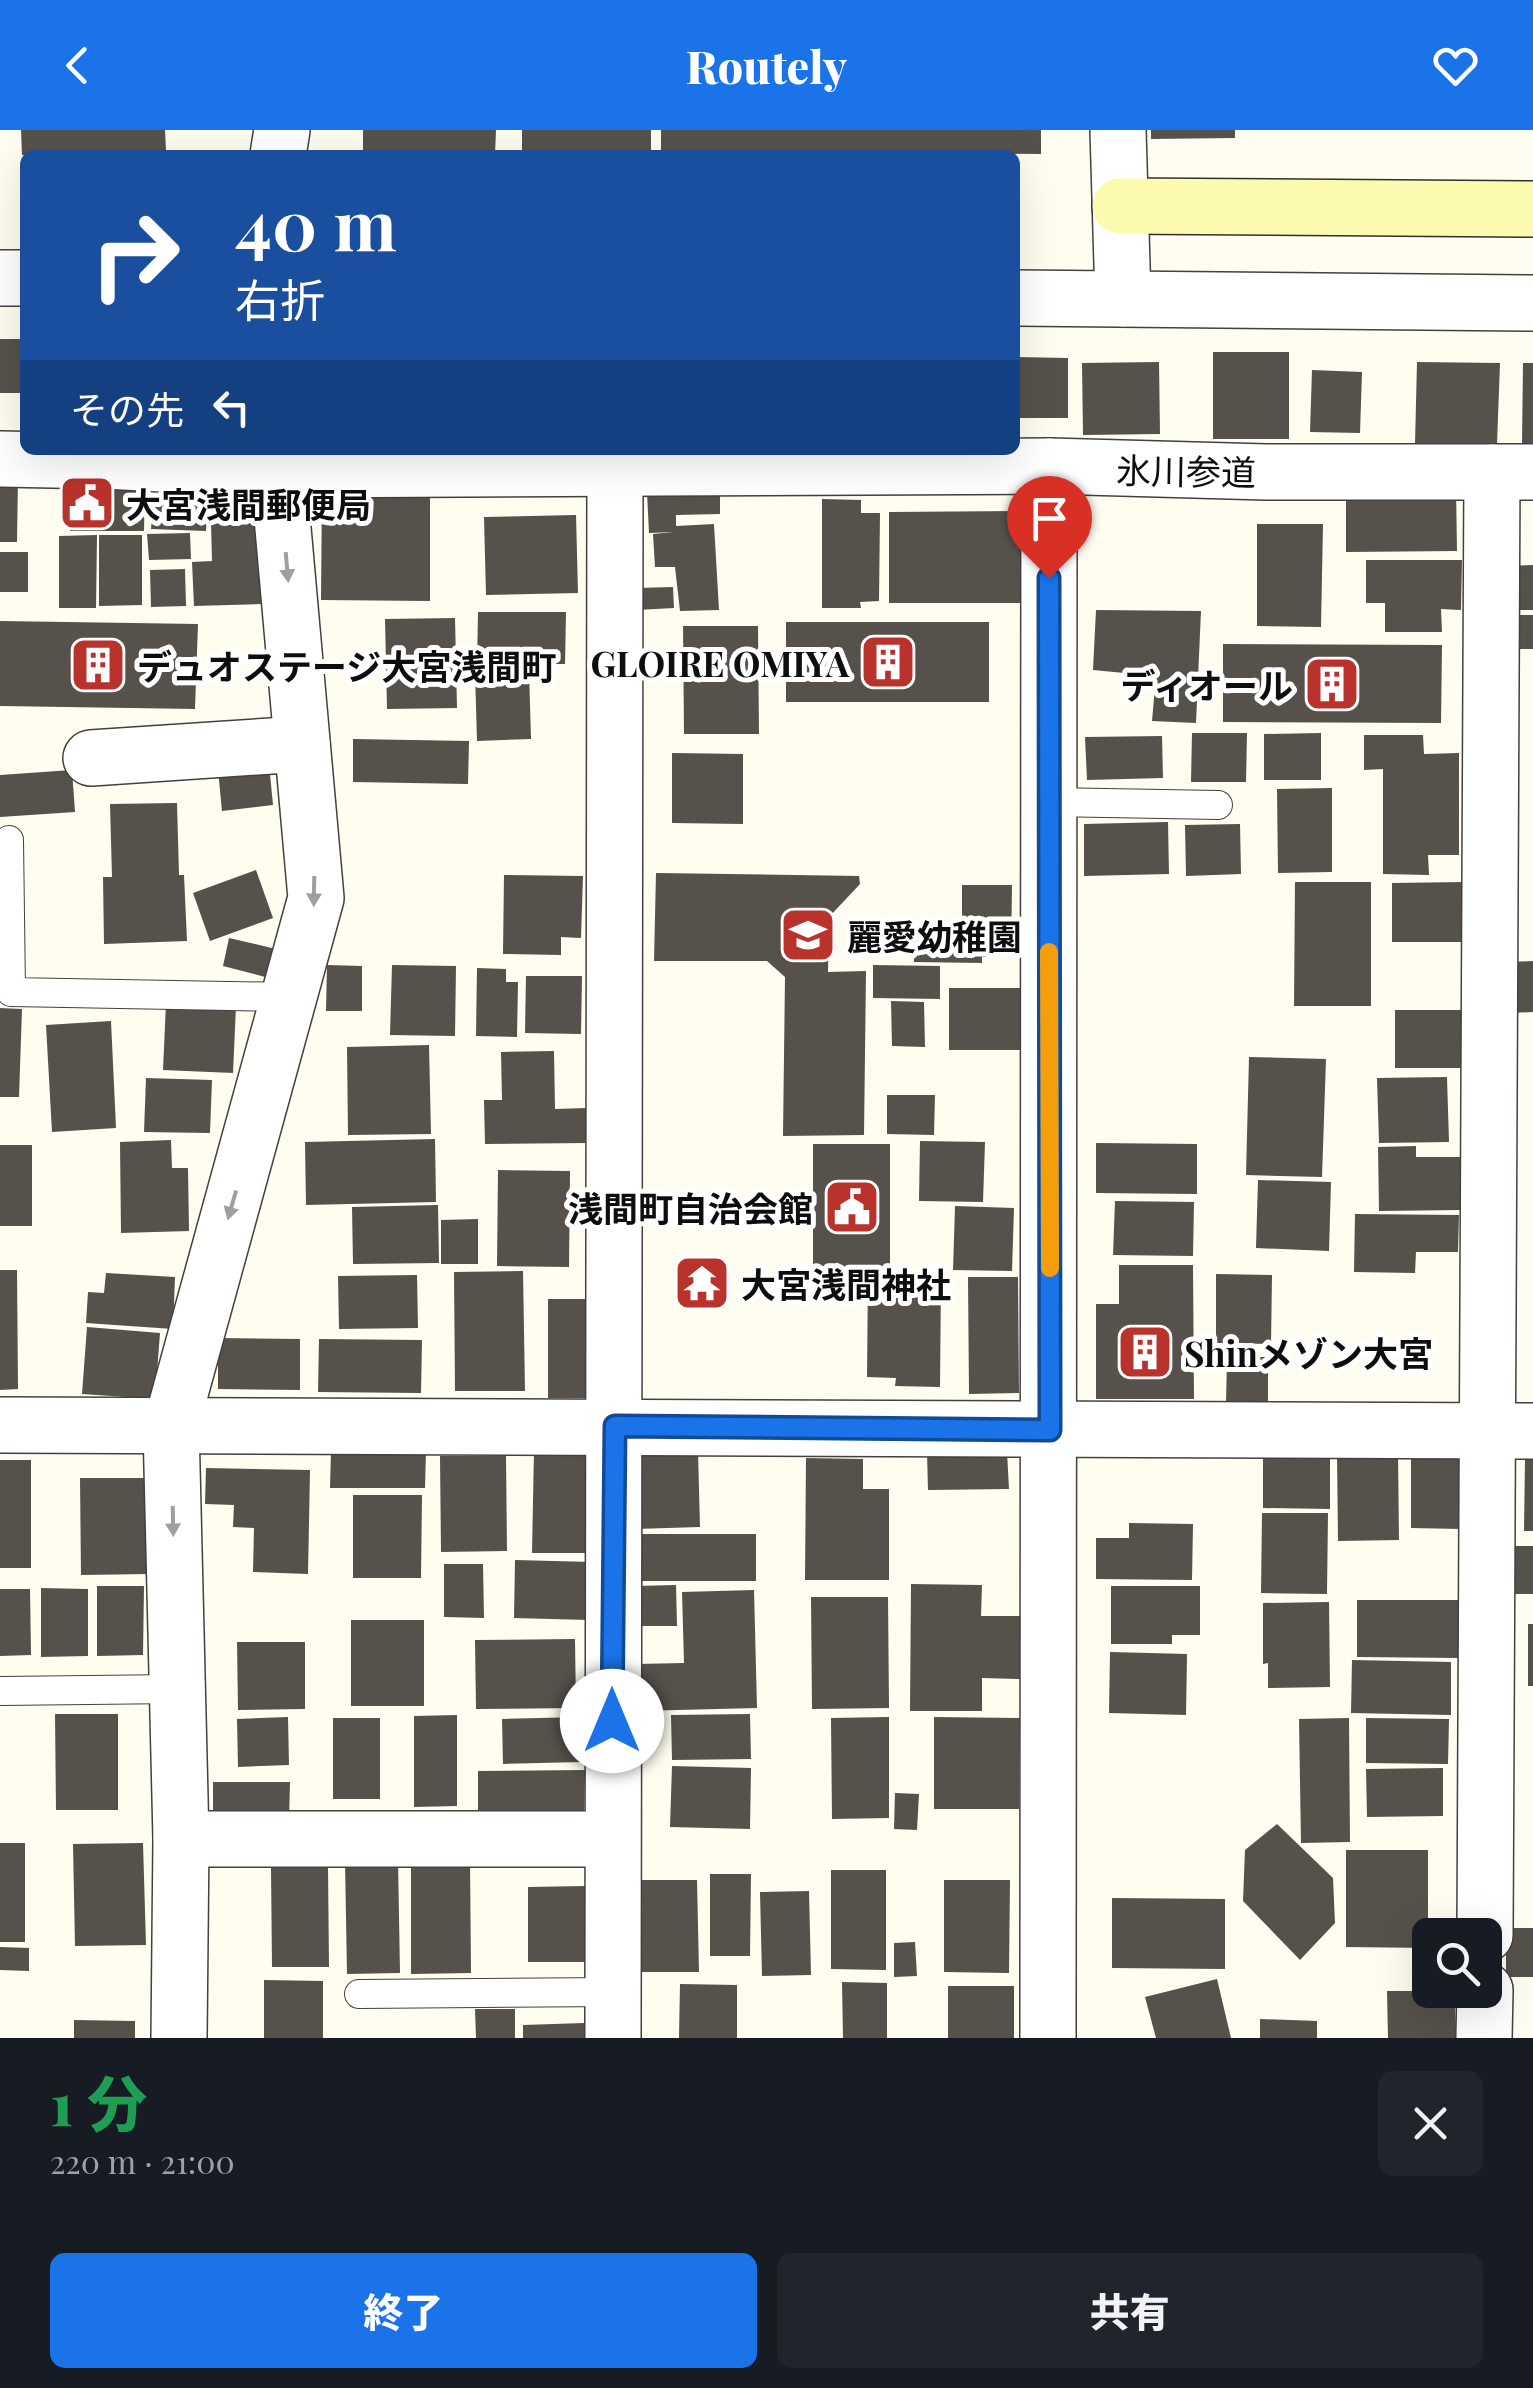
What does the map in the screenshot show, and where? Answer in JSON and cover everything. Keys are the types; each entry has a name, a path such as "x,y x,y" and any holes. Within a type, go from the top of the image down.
{"street":[{"path":"1118,130 1123,299"},
{"path":"1120,206 1533,210"},
{"path":"1020,298 1533,303"},
{"name":"氷川参道","path":"0,460 277,460 615,468 1049,466 1266,472 1512,472"},
{"path":"179,2038 180,1839 171,1426 316,898 277,460"},
{"path":"1048,2038 1049,466"},
{"path":"613,2015 615,468"},
{"path":"1486,1918 1510,1431 1512,472"},
{"path":"92,758 302,744"},
{"path":"0,1425 1510,1431"},
{"path":"180,1839 612,1839"},
{"path":"1484,2008 1484,2038"}],"lane":[{"path":"1049,802 1218,805"},
{"path":"9,840 11,992 290,997"},
{"path":"0,1691 177,1689"},
{"path":"359,1994 613,2015"}],"building":[{"path":"21,130 165,130 166,150 22,150"},
{"path":"363,130 496,130 495,150 363,150"},
{"path":"522,130 651,130 651,150 522,150"},
{"path":"661,130 1041,130 1041,154 1020,154 1020,150 661,150"},
{"path":"1151,130 1235,130 1235,138 1151,139"},
{"path":"0,339 20,339 20,393 0,393"},
{"path":"1213,352 1289,352 1289,439 1213,439"},
{"path":"1020,357 1068,358 1068,418 1020,418"},
{"path":"1159,362 1160,434 1083,435 1082,363"},
{"path":"1417,362 1500,363 1497,444 1415,444"},
{"path":"1523,363 1533,363 1533,443 1522,443"},
{"path":"1312,370 1362,372 1360,433 1310,432"},
{"path":"0,477 18,477 17,542 0,542"},
{"path":"70,477 145,477 144,531 70,531"},
{"path":"720,480 720,514 676,515 676,526 714,524 719,610 680,611 675,567 655,567 653,534 673,532 649,533 647,492"},
{"path":"322,486 430,486 430,601 321,600"},
{"path":"1456,488 1457,551 1346,552 1346,490"},
{"path":"154,489 209,492 206,531 151,529"},
{"path":"822,499 861,500 861,513 880,513 879,601 860,602 861,608 822,608"},
{"path":"1026,511 1026,603 889,603 889,512"},
{"path":"576,515 578,593 486,595 484,517"},
{"path":"259,521 261,604 194,606 192,562 212,561 211,523"},
{"path":"1257,524 1323,524 1321,627 1257,626"},
{"path":"190,533 191,559 149,560 147,534"},
{"path":"97,535 96,608 59,608 59,536"},
{"path":"99,535 142,535 142,605 99,606"},
{"path":"0,552 28,552 28,592 0,592"},
{"path":"1366,560 1462,560 1461,610 1441,609 1442,632 1385,632 1385,603 1366,603"},
{"path":"1533,565 1533,610 1509,610 1508,566"},
{"path":"185,569 186,606 151,607 150,570"},
{"path":"673,587 674,608 637,610 636,588"},
{"path":"1096,610 1201,611 1196,723 1152,721 1156,676 1093,670"},
{"path":"478,612 566,612 565,664 477,664"},
{"path":"1509,615 1533,615 1533,649 1509,649"},
{"path":"455,618 457,708 387,709 385,619"},
{"name":"デュオステージ大宮浅間町","path":"0,621 198,624 195,709 0,706"},
{"name":"GLOIRE OMIYA","path":"786,622 989,622 989,702 786,702"},
{"path":"683,626 758,626 759,734 684,734"},
{"name":"ディオール","path":"1223,644 1442,645 1441,723 1223,722"},
{"path":"529,671 531,739 477,741 475,672"},
{"path":"1192,733 1247,733 1246,782 1191,782"},
{"path":"1321,733 1321,780 1264,780 1264,734"},
{"path":"1364,735 1423,735 1424,754 1459,753 1459,855 1428,855 1429,875 1383,874 1383,769 1364,770"},
{"path":"1162,736 1163,778 1087,780 1085,737"},
{"path":"353,739 469,741 468,784 353,782"},
{"path":"268,753 273,805 222,811 217,759"},
{"path":"672,753 743,754 743,824 672,823"},
{"path":"72,770 75,812 0,817 0,775"},
{"path":"1332,788 1332,872 1278,873 1277,789"},
{"path":"177,803 179,875 184,875 187,941 104,944 103,877 112,877 110,804"},
{"path":"1168,822 1169,874 1084,876 1084,824"},
{"path":"1240,824 1241,874 1186,876 1185,825"},
{"path":"256,870 273,918 210,941 193,893"},
{"path":"656,873 859,876 860,884 829,917 828,972 866,971 864,1135 783,1136 785,977 767,961 654,961"},
{"path":"504,875 583,876 581,938 561,937 561,955 503,954"},
{"path":"1295,882 1371,882 1371,1006 1294,1006"},
{"path":"1464,882 1464,942 1392,942 1392,883"},
{"path":"962,885 1012,885 1011,957 982,957 982,963 914,962 914,928 962,928"},
{"path":"229,938 276,949 269,978 223,966"},
{"path":"1533,961 1533,1012 1510,1013 1509,962"},
{"path":"327,965 362,966 362,1011 326,1011"},
{"path":"392,965 456,966 455,1036 390,1035"},
{"path":"873,965 940,966 940,999 873,998"},
{"path":"477,968 506,969 506,982 518,982 517,1037 476,1036"},
{"path":"526,976 582,976 581,1034 525,1033"},
{"path":"949,988 1021,988 1021,1050 949,1050"},
{"path":"891,1001 924,1002 925,1047 892,1046"},
{"path":"166,1003 236,1006 233,1073 163,1070"},
{"path":"0,1008 22,1009 19,1097 0,1097"},
{"path":"1395,1010 1464,1010 1464,1068 1395,1068"},
{"path":"111,1021 116,1128 52,1132 46,1025"},
{"path":"429,1045 431,1134 348,1135 347,1047"},
{"path":"554,1051 555,1109 586,1108 588,1143 485,1144 484,1100 502,1100 501,1052"},
{"path":"1249,1057 1326,1059 1322,1177 1246,1175"},
{"path":"1447,1077 1449,1142 1379,1143 1377,1078"},
{"path":"146,1078 212,1080 210,1133 144,1132"},
{"path":"887,1095 935,1095 934,1135 887,1134"},
{"path":"435,1139 436,1202 306,1205 305,1142"},
{"path":"171,1140 172,1168 188,1168 189,1231 121,1233 120,1142"},
{"path":"920,1141 985,1142 983,1202 919,1201"},
{"path":"1096,1143 1197,1144 1197,1194 1096,1193"},
{"name":"浅間町自治会館","path":"813,1144 890,1144 890,1270 813,1270"},
{"path":"0,1145 32,1145 32,1226 0,1226"},
{"path":"1416,1146 1416,1157 1461,1157 1461,1210 1379,1211 1378,1147"},
{"path":"498,1170 570,1171 569,1267 497,1266"},
{"path":"1258,1180 1331,1182 1329,1251 1256,1248"},
{"path":"1115,1201 1194,1202 1193,1256 1113,1255"},
{"path":"438,1205 439,1263 353,1264 352,1207"},
{"path":"955,1206 1014,1208 1012,1271 953,1270"},
{"path":"1355,1214 1459,1215 1458,1252 1416,1252 1415,1273 1354,1272"},
{"path":"478,1219 478,1264 441,1264 441,1220"},
{"name":"Shinメゾン大宮","path":"1119,1265 1193,1265 1194,1399 1096,1399 1096,1304 1119,1304"},
{"path":"0,1270 17,1270 18,1389 0,1390"},
{"path":"523,1271 525,1391 455,1391 454,1272"},
{"path":"106,1273 175,1277 173,1329 86,1323 88,1292 104,1293"},
{"path":"868,1273 941,1275 940,1387 895,1386 896,1378 867,1377"},
{"path":"1216,1274 1272,1275 1271,1344 1216,1343"},
{"path":"417,1275 418,1328 339,1329 338,1276"},
{"path":"968,1277 1018,1277 1019,1393 969,1394"},
{"path":"548,1299 596,1299 596,1398 548,1398"},
{"path":"87,1327 160,1333 155,1399 82,1394"},
{"path":"218,1338 300,1339 300,1390 218,1389"},
{"path":"319,1339 422,1340 421,1393 318,1392"},
{"path":"1227,1357 1268,1357 1268,1404 1226,1404"},
{"path":"534,1450 594,1451 594,1553 532,1553"},
{"path":"331,1451 426,1451 425,1488 330,1488"},
{"path":"698,1451 700,1527 635,1529 633,1453"},
{"path":"1007,1452 1009,1489 928,1490 927,1453"},
{"path":"1263,1452 1330,1452 1330,1509 1263,1508"},
{"path":"1398,1452 1399,1540 1338,1541 1337,1453"},
{"path":"440,1456 506,1456 507,1551 441,1552"},
{"path":"1411,1457 1463,1458 1462,1529 1411,1528"},
{"path":"806,1458 863,1459 863,1489 889,1489 889,1580 805,1580"},
{"path":"1525,1459 1533,1459 1533,1531 1524,1531"},
{"path":"0,1460 31,1460 31,1568 0,1568"},
{"path":"206,1468 310,1470 308,1574 253,1572 254,1528 233,1527 234,1505 205,1504"},
{"path":"80,1478 148,1478 149,1574 81,1575"},
{"path":"353,1495 422,1495 421,1578 353,1578"},
{"path":"1262,1513 1328,1513 1327,1594 1261,1593"},
{"path":"1129,1523 1193,1524 1192,1580 1096,1579 1096,1538 1129,1538"},
{"path":"631,1534 756,1534 756,1581 630,1581"},
{"path":"1510,1546 1533,1546 1533,1594 1510,1594"},
{"path":"515,1560 591,1562 589,1620 514,1618"},
{"path":"444,1564 483,1564 484,1618 444,1617"},
{"path":"911,1584 982,1585 981,1616 1021,1616 1020,1679 982,1678 982,1711 910,1711"},
{"path":"676,1585 677,1626 637,1626 636,1586"},
{"path":"97,1586 144,1586 143,1655 97,1656"},
{"path":"1111,1586 1200,1586 1200,1635 1172,1635 1172,1644 1111,1644"},
{"path":"41,1588 88,1589 88,1656 41,1657"},
{"path":"0,1589 30,1589 31,1655 0,1656"},
{"path":"754,1590 757,1708 638,1711 637,1664 684,1663 682,1592"},
{"path":"811,1597 888,1597 889,1708 812,1709"},
{"path":"1357,1600 1459,1600 1459,1658 1357,1657"},
{"path":"1329,1602 1330,1687 1268,1688 1268,1663 1263,1664 1263,1603"},
{"path":"351,1620 424,1620 424,1706 351,1706"},
{"path":"1528,1624 1533,1624 1533,1686 1528,1686"},
{"path":"575,1639 576,1708 476,1709 475,1640"},
{"path":"237,1642 305,1642 305,1709 238,1710"},
{"path":"1110,1652 1187,1654 1186,1715 1109,1713"},
{"path":"1352,1660 1451,1662 1451,1715 1351,1713"},
{"path":"55,1714 118,1714 118,1810 56,1810"},
{"path":"750,1714 751,1759 672,1760 671,1715"},
{"path":"457,1715 457,1806 414,1807 414,1716"},
{"path":"288,1717 289,1765 238,1767 237,1719"},
{"path":"581,1717 582,1762 503,1764 502,1719"},
{"path":"889,1717 889,1818 832,1819 831,1718"},
{"path":"934,1717 1020,1718 1019,1809 934,1809"},
{"path":"333,1718 380,1718 380,1799 333,1799"},
{"path":"1349,1718 1350,1842 1301,1843 1299,1719"},
{"path":"1366,1718 1449,1719 1448,1764 1366,1763"},
{"path":"672,1766 751,1768 750,1829 670,1827"},
{"path":"1443,1768 1443,1816 1367,1817 1366,1769"},
{"path":"585,1770 584,1817 478,1817 478,1771"},
{"path":"213,1782 290,1782 289,1821 213,1821"},
{"path":"895,1793 919,1794 917,1830 894,1829"},
{"path":"1277,1824 1333,1878 1335,1923 1300,1960 1243,1901 1245,1850"},
{"path":"0,1843 25,1843 25,1942 0,1942"},
{"path":"143,1843 146,1945 75,1946 73,1844"},
{"path":"1346,1850 1428,1850 1428,1918 1412,1918 1412,1948 1346,1947"},
{"path":"398,1860 400,1973 347,1974 345,1861"},
{"path":"411,1861 470,1861 471,1973 411,1974"},
{"path":"271,1867 328,1867 329,1967 272,1967"},
{"path":"831,1870 886,1870 886,1970 831,1969"},
{"path":"710,1874 751,1874 750,1956 710,1956"},
{"path":"639,1880 697,1880 699,1972 640,1972"},
{"path":"944,1880 1010,1880 1009,1973 944,1972"},
{"path":"586,1886 586,1962 528,1962 528,1887"},
{"path":"809,1891 811,1975 762,1976 760,1892"},
{"path":"1112,1898 1225,1899 1225,1969 1112,1968"},
{"path":"1506,1928 1533,1928 1533,1977 1506,1977"},
{"path":"915,1942 917,1976 894,1977 894,1943"},
{"path":"0,1947 29,1948 29,1971 0,1970"},
{"path":"1217,1979 1231,2038 1156,2038 1145,1997"},
{"path":"264,1980 323,1981 323,2038 264,2038"},
{"path":"842,1982 887,1983 887,2038 843,2038"},
{"path":"680,1984 737,1985 737,2038 679,2038"},
{"path":"948,1986 1014,1986 1014,2038 948,2038"},
{"path":"1387,1991 1412,1991 1412,2008 1455,2008 1456,2038 1388,2038"},
{"path":"475,2009 515,2009 515,2038 476,2038"},
{"path":"1260,2019 1317,2021 1317,2038 1260,2038"},
{"path":"74,2020 135,2021 135,2038 74,2038"},
{"path":"584,2023 585,2038 523,2038 523,2025"}],"slow traffic":[{"path":"1049,952 1050,1268"}],"place":[{"name":"大宮浅間郵便局","path":"87,503"},
{"name":"GLOIRE OMIYA","path":"888,662"},
{"name":"デュオステージ大宮浅間町","path":"98,665"},
{"name":"ディオール","path":"1332,684"},
{"name":"麗愛幼稚園","path":"808,935"},
{"name":"浅間町自治会館","path":"852,1207"},
{"name":"大宮浅間神社","path":"702,1283"},
{"name":"Shinメゾン大宮","path":"1145,1352"}],"route":[{"path":"612,1721 615,1426 1050,1430 1049,578"}]}
